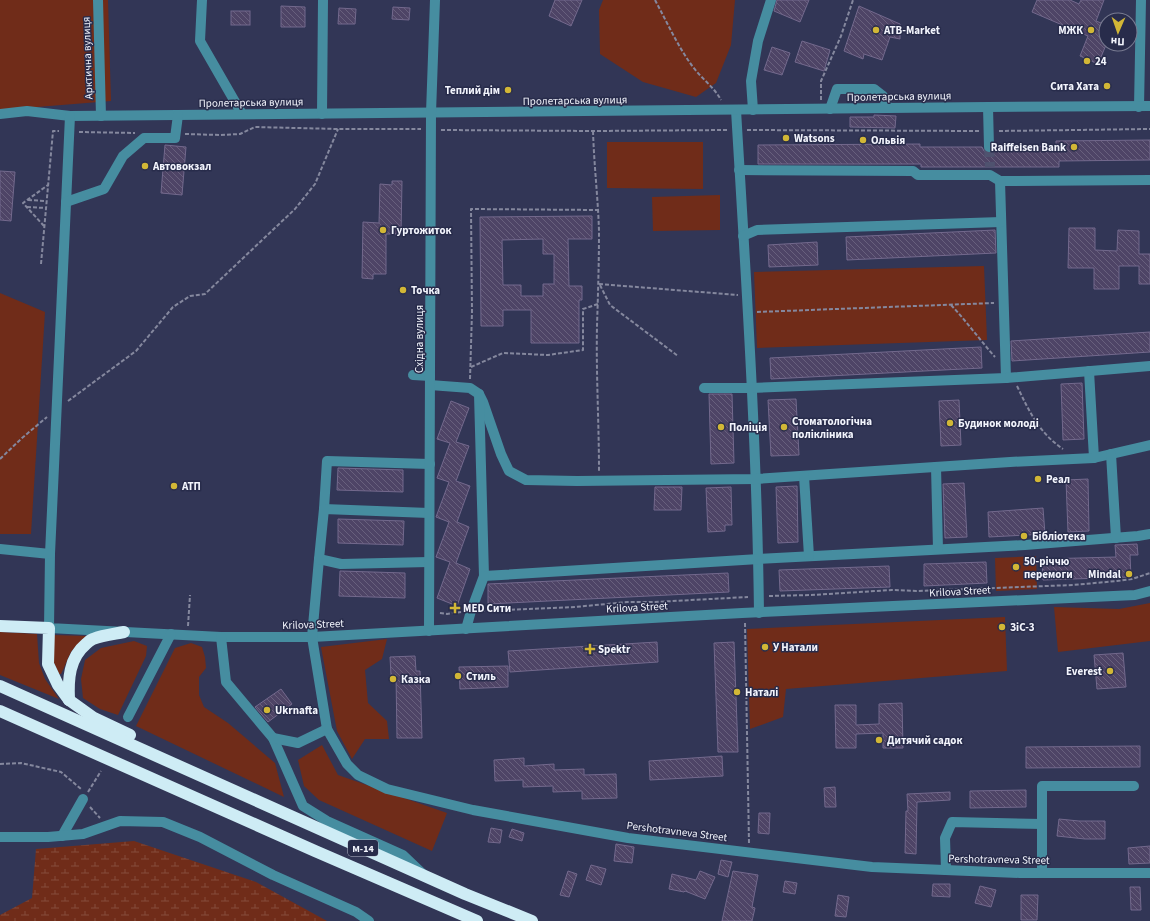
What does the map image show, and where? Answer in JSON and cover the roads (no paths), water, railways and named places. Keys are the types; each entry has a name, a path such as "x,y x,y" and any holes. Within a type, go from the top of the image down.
{"highway":[{"path":"0,626 50,628 48,664 58,685 69,700 94,718 164,751 194,773"},
{"path":"69,700 68,686 70,671 74,658 82,648 92,639 124,632"},
{"name":"М-14","path":"0,686 465,894 532,921"},
{"name":"М-14","path":"0,711 315,851 477,921"}],"street":[{"name":"Арктична вулиця","path":"98,0 101,116"},
{"path":"202,0 200,41 242,114"},
{"path":"322,114 323,0"},
{"name":"Східна вулиця","path":"429,631 431,113 435,0"},
{"path":"753,110 751,81 758,40 770,0"},
{"path":"1139,107 1141,0"},
{"path":"825,109 837,89 874,89 883,96 888,108"},
{"name":"Пролетарська вулиця","path":"0,114 26,110 70,116 101,116 753,110 988,106 1150,106"},
{"path":"988,106 989,147"},
{"path":"732,110 738,130 748,312 759,559 759,613"},
{"path":"66,202 104,189 122,156 144,138 175,138 178,115"},
{"path":"50,628 50,554 70,116"},
{"path":"739,170 913,171 918,175 990,171 1000,181 1005,366 1009,378"},
{"path":"1000,181 1150,180"},
{"path":"743,236 757,230 1001,222"},
{"path":"704,388 752,388 1009,378 1150,366"},
{"path":"1089,371 1094,458"},
{"path":"413,375 474,391 483,402 501,454 509,471 526,480 600,481 756,479 1010,462 1094,458 1150,445"},
{"path":"466,629 484,576 474,391"},
{"path":"1111,454 1116,538"},
{"name":"Pershotravneva Street","path":"430,464 327,461 312,637 327,729 347,764 358,775 387,788 480,812 628,838 872,867 1042,873 1150,873"},
{"path":"936,467 938,549"},
{"path":"804,476 809,556"},
{"path":"324,509 430,513"},
{"path":"484,576 1116,538 1150,534"},
{"path":"0,549 50,554"},
{"path":"319,559 341,564 429,562"},
{"name":"Krilova Street","path":"50,628 221,637 312,637 1135,595 1150,591"},
{"path":"128,717 171,634"},
{"path":"221,637 226,682 273,738 303,806 327,821 404,856 426,876"},
{"path":"273,738 298,743 327,729"},
{"path":"1042,873 1042,786 1134,786"},
{"path":"62,836 83,799"},
{"path":"0,837 48,837 83,834 120,821 163,822 200,837 273,875 356,912 369,921"},
{"path":"946,870 946,838 952,822 1042,824"}],"tunnel":[{"path":"989,147 990,167"}],"place":[{"name":"ATB-Market","path":"876,30"},
{"name":"МЖК","path":"1091,30"},
{"name":"24","path":"1087,61"},
{"name":"Сита Хата","path":"1107,86"},
{"name":"Теплий дім","path":"508,90"},
{"name":"Watsons","path":"786,138"},
{"name":"Ольвія","path":"863,140"},
{"name":"Raiffeisen Bank","path":"1074,147"},
{"name":"Автовокзал","path":"145,166"},
{"name":"Гуртожиток","path":"383,230"},
{"name":"Точка","path":"403,290"},
{"name":"Будинок молоді","path":"950,423"},
{"name":"Поліція","path":"721,427"},
{"name":"Стоматологічна полікліника","path":"784,427"},
{"name":"Реал","path":"1038,479"},
{"name":"АТП","path":"174,486"},
{"name":"Бібліотека","path":"1024,536"},
{"name":"50-річчю перемоги","path":"1016,567"},
{"name":"Mindal","path":"1129,574"},
{"name":"MED Сити","path":"455,608"},
{"name":"ЗіС-3","path":"1002,627"},
{"name":"У Натали","path":"765,647"},
{"name":"Spektr","path":"590,649"},
{"name":"Everest","path":"1110,671"},
{"name":"Стиль","path":"458,676"},
{"name":"Казка","path":"393,679"},
{"name":"Наталі","path":"737,692"},
{"name":"Ukrnafta","path":"267,710"},
{"name":"Дитячий садок","path":"879,740"}]}
